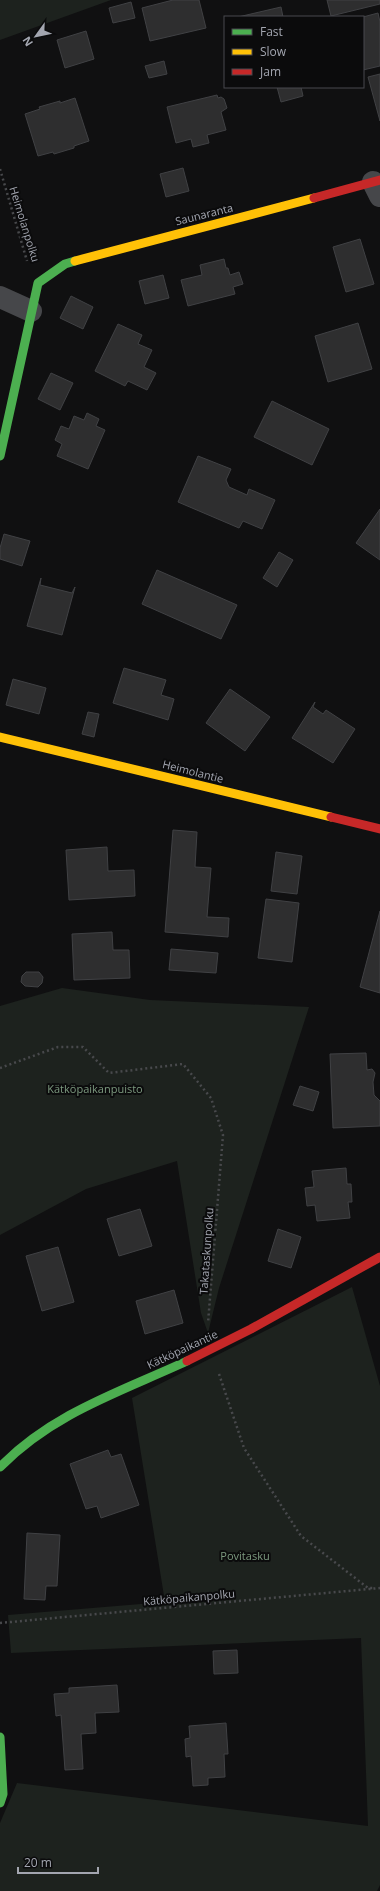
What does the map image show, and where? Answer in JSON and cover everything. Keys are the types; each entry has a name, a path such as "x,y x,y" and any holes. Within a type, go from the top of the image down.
{"street":[{"name":"Saunaranta","path":"38,283 65,264 378,186"},
{"path":"0,456 38,283"},
{"path":"0,297 31,311"},
{"name":"Heimolantie","path":"0,737 380,829"},
{"name":"Kätköpaikantie","path":"0,1467 12,1452 36,1434 89,1405 211,1350 380,1257"},
{"path":"0,1737 3,1794 0,1803"}],"path":[{"name":"Heimolanpolku","path":"0,169 26,260 38,283"},
{"name":"Takataskunpolku","path":"0,1068 58,1047 83,1047 109,1074 183,1064 211,1098 223,1135 208,1333 211,1350 244,1448 301,1536 368,1588 374,1588"},
{"name":"Kätköpaikanpolku","path":"0,1623 380,1588"}],"green space":[{"path":"0,0 111,0 0,40"},
{"name":"Kätköpaikanpuisto","path":"62,988 150,1000 309,1007 219,1288 208,1333 201,1313 177,1161 86,1189 0,1235 0,1006"},
{"name":"Povitasku","path":"352,1287 380,1386 380,1885 377,1891 0,1891 0,1823 17,1783 368,1826 361,1638 11,1653 8,1615 165,1602 132,1398"}],"building":[{"path":"173,0 199,0 206,28 150,41 142,8"},
{"path":"327,0 380,0 380,4 331,16"},
{"path":"131,2 135,18 113,23 109,8"},
{"path":"281,7 283,16 242,16"},
{"path":"378,13 380,22 380,66 364,70 364,17"},
{"path":"86,31 94,59 65,68 57,40"},
{"path":"164,61 167,74 149,78 145,66"},
{"path":"380,74 380,121 368,77"},
{"path":"277,88 301,88 303,96 281,102"},
{"path":"217,95 218,98 221,97 224,99 227,108 221,112 226,130 207,135 209,143 193,147 191,139 176,143 167,107"},
{"path":"75,98 89,141 74,146 74,148 54,154 53,152 38,156 25,114 40,109 39,107 60,101 60,103"},
{"path":"183,168 189,191 166,197 160,174"},
{"path":"360,239 374,284 346,292 333,247"},
{"path":"224,259 226,268 228,268 230,275 239,272 243,284 233,287 235,294 188,306 181,280 202,275 200,265"},
{"path":"163,275 169,298 145,304 139,281"},
{"path":"71,296 93,307 83,329 60,318"},
{"path":"358,323 372,369 328,382 315,336"},
{"path":"118,324 142,335 138,344 152,350 144,367 156,373 147,390 128,381 125,386 95,371"},
{"path":"51,373 73,383 60,410 38,399"},
{"path":"272,401 329,429 312,465 254,437"},
{"path":"87,413 99,419 96,426 105,430 88,469 57,456 62,444 55,440 61,426 69,429 74,416 84,420"},
{"path":"198,456 231,469 226,480 229,487 247,495 249,489 275,500 262,529 243,521 239,528 178,502"},
{"path":"380,509 380,560 356,543"},
{"path":"4,534 30,541 22,566 0,559 0,548"},
{"path":"279,552 293,560 277,587 263,578"},
{"path":"157,570 237,605 221,639 142,604"},
{"path":"41,578 40,585 72,593 75,587 62,635 27,626"},
{"path":"124,668 166,680 161,695 174,699 168,720 113,703"},
{"path":"13,679 46,688 39,714 6,705"},
{"path":"230,689 270,717 245,751 206,723"},
{"path":"315,702 313,707 323,714 326,710 355,729 333,763 292,738"},
{"path":"88,712 99,714 94,737 82,734"},
{"path":"173,830 197,832 195,867 211,868 207,917 229,918 228,937 165,932"},
{"path":"107,847 108,871 134,870 135,896 69,900 66,850"},
{"path":"276,852 302,856 297,894 271,891"},
{"path":"266,899 299,903 292,962 258,958"},
{"path":"380,911 380,993 360,987"},
{"path":"112,932 113,950 129,950 130,978 74,980 72,934"},
{"path":"171,949 218,953 216,973 169,970"},
{"path":"26,972 39,972 43,977 42,983 38,987 25,986 21,982 22,976"},
{"path":"366,1053 367,1070 372,1069 375,1073 373,1082 374,1095 380,1101 380,1126 333,1128 330,1054"},
{"path":"300,1086 319,1092 313,1111 293,1105"},
{"path":"346,1168 347,1184 351,1184 352,1202 348,1202 350,1218 317,1221 315,1205 307,1206 305,1188 314,1187 312,1171"},
{"path":"140,1209 152,1246 119,1256 107,1219"},
{"path":"278,1229 301,1237 291,1268 268,1261"},
{"path":"58,1247 74,1302 42,1311 26,1256"},
{"path":"174,1290 183,1323 145,1334 136,1301"},
{"path":"108,1450 111,1457 121,1454 139,1505 101,1518 97,1506 86,1509 70,1464"},
{"path":"27,1533 60,1535 57,1586 46,1586 45,1600 24,1599"},
{"path":"237,1650 238,1673 214,1674 213,1651"},
{"path":"117,1685 119,1712 95,1713 96,1733 81,1734 83,1769 65,1770 61,1715 56,1716 54,1694 69,1693 69,1688"},
{"path":"226,1723 228,1754 224,1754 225,1777 208,1778 208,1785 193,1786 191,1756 186,1757 185,1739 190,1738 189,1726"}],"traffic: fast":[{"path":"0,456 38,283 65,264 75,261"},
{"path":"0,1467 42,1432 65,1418 88,1405 187,1361"},
{"path":"0,1737 3,1794 0,1803"}],"traffic: slow":[{"path":"75,261 314,198"},
{"path":"0,737 331,817"}],"traffic: jam":[{"path":"314,198 380,180"},
{"path":"331,817 380,829"},
{"path":"187,1361 251,1329 380,1257"}]}
